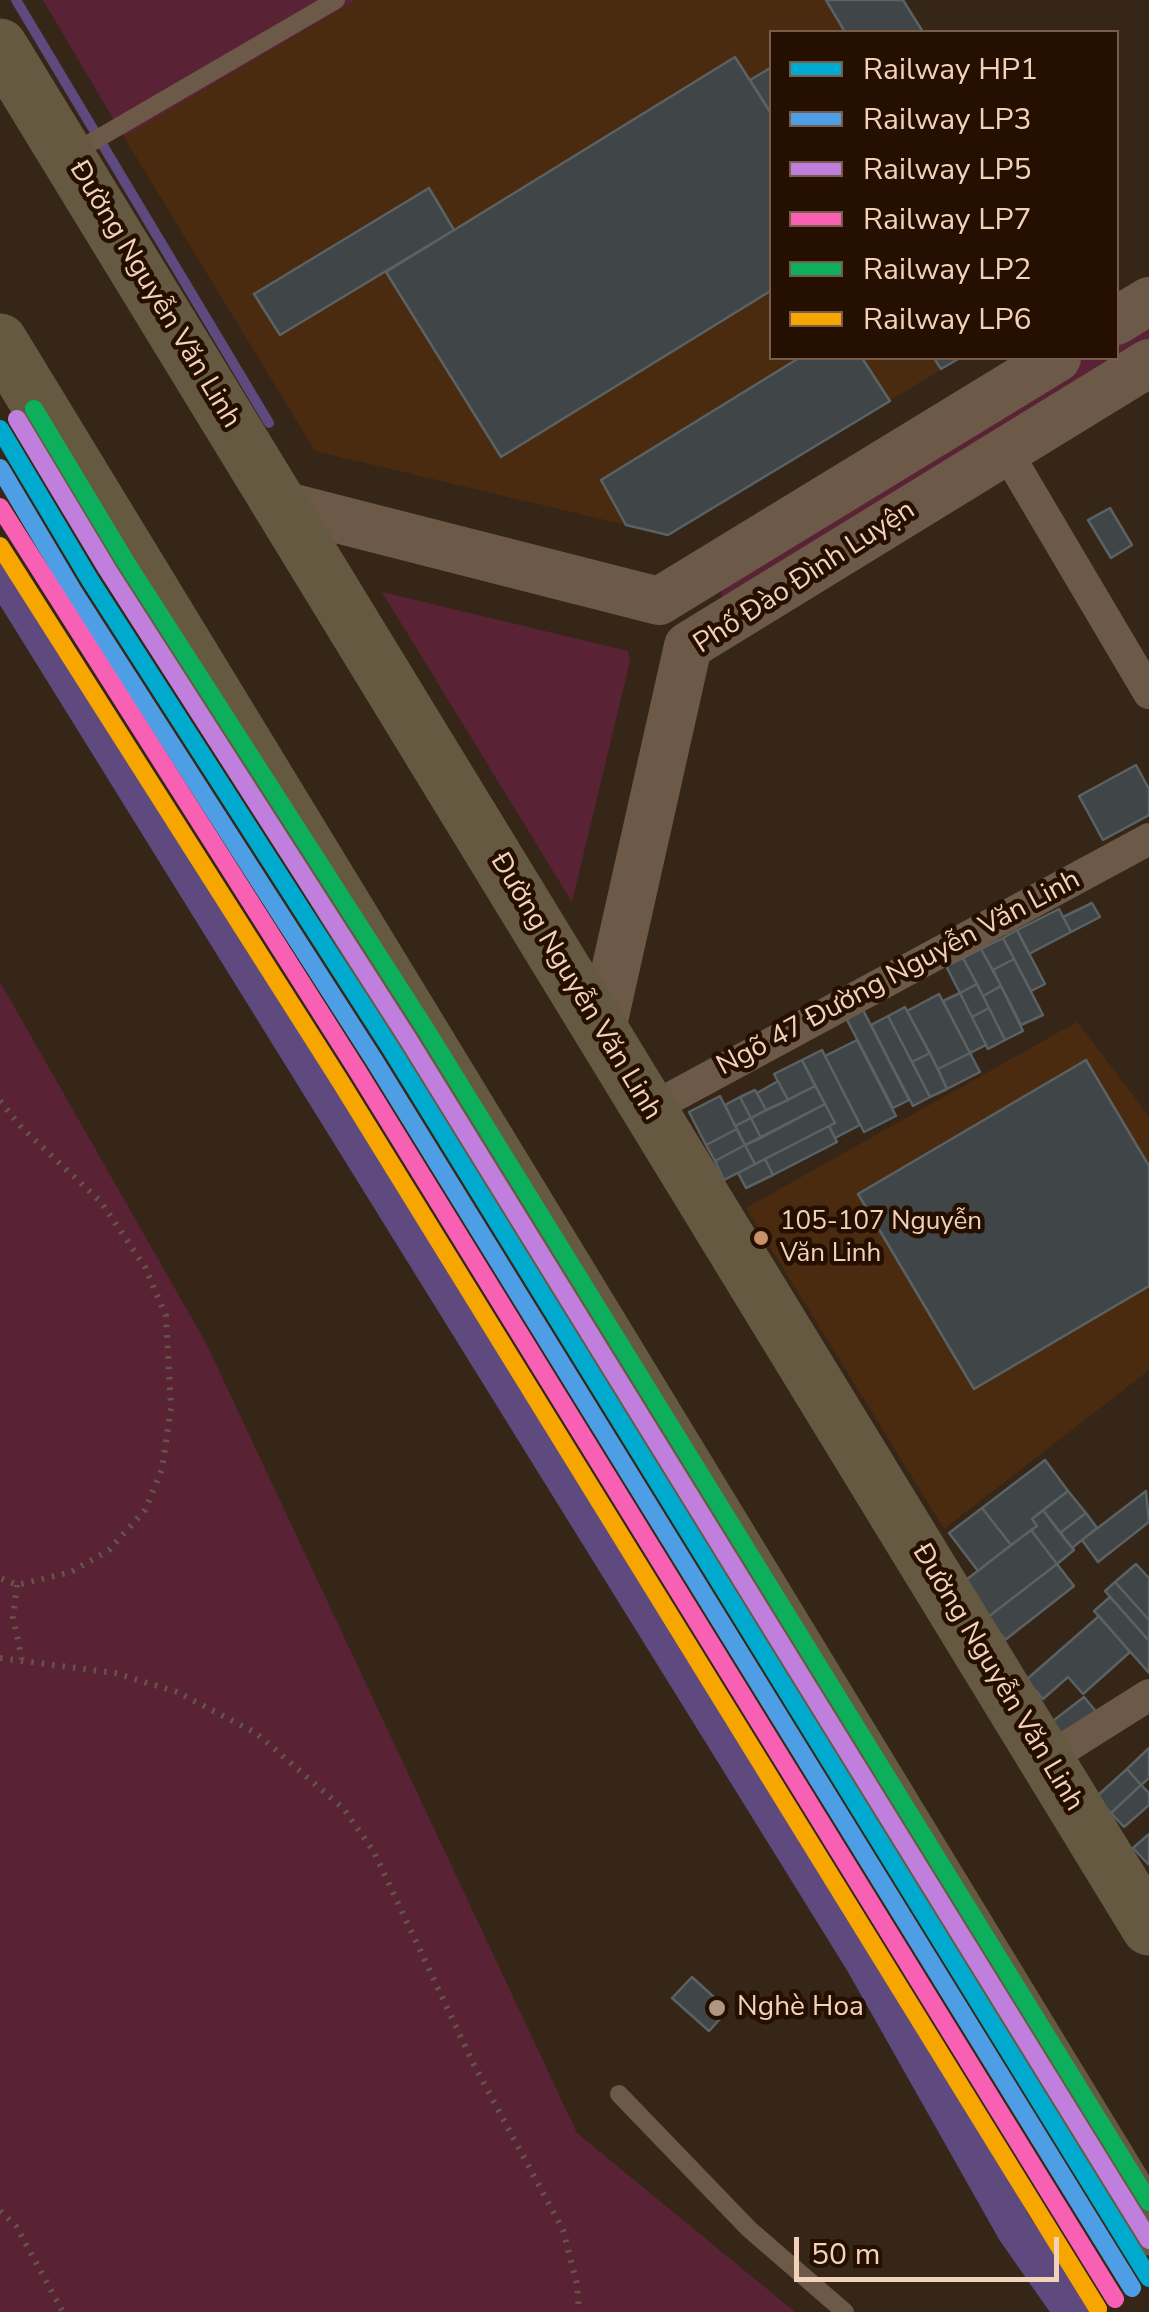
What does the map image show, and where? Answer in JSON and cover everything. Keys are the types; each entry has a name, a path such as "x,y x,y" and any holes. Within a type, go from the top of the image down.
{"highway":[{"name":"Đường Nguyễn Văn Linh","path":"0,46 74,152 282,505 1149,1928"},
{"path":"0,341 1149,2228"}],"main road":[{"path":"1119,319 1149,301"},
{"name":"Phố Đào Đình Luyện","path":"659,600 1054,360"},
{"name":"Phố Đào Đình Luyện","path":"602,1030 688,646 1149,363"},
{"path":"282,505 659,600 688,646"}],"street":[{"path":"1006,451 1149,693"},
{"name":"Ngõ 47 Đường Nguyễn Văn Linh","path":"650,1109 1149,839"},
{"path":"1046,1760 1149,1695"}],"lane":[{"path":"74,152 336,0"},
{"path":"619,2094 748,2229 845,2312"}],"path":[{"path":"0,1100 22,1128 101,1202 144,1267 166,1316 171,1408 162,1469 144,1510 110,1550 71,1572 17,1585 0,1578"},
{"path":"17,1585 14,1617 22,1660"},
{"path":"0,1658 115,1674 178,1692 256,1732 344,1809 374,1852 472,2063 562,2230 578,2284 579,2312"},
{"path":"0,2211 16,2226 63,2312"}],"shaded area":[{"path":"43,0 356,0 124,137"},
{"path":"356,0 903,0 922,30 769,30 769,360 957,360 668,535 315,451 124,137"},
{"path":"1149,319 1149,345 724,599 721,595 724,578 1082,360 1119,360 1119,337"},
{"path":"382,592 628,651 630,661 572,902"},
{"path":"0,982 206,1343 577,2133 795,2312 0,2312"},
{"path":"1077,1022 1149,1116 1149,1370 944,1529 746,1208"}],"building":[{"path":"826,0 903,0 922,30 844,30"},
{"path":"735,57 769,110 769,292 501,457 386,272"},
{"path":"769,69 769,110 750,80"},
{"path":"429,188 454,230 280,335 254,294"},
{"path":"796,360 863,360 890,401 668,535 626,525 601,480"},
{"path":"935,360 957,360 941,369"},
{"path":"1110,508 1132,545 1111,558 1088,520"},
{"path":"1136,765 1149,789 1149,815 1103,840 1079,796"},
{"path":"1092,903 1100,917 1071,932 1063,917"},
{"path":"1059,909 1071,932 1029,954 1017,930"},
{"path":"1017,930 1045,984 1031,991 1003,938"},
{"path":"1003,938 1014,959 993,970 981,949"},
{"path":"981,949 1001,986 983,996 963,958"},
{"path":"963,958 977,984 960,993 946,966"},
{"path":"1014,959 1043,1015 1021,1025 993,970"},
{"path":"977,984 989,1008 972,1017 960,993"},
{"path":"1001,986 1023,1031 1005,1040 983,996"},
{"path":"960,993 986,1045 970,1053 943,1001"},
{"path":"939,994 970,1053 938,1069 907,1011"},
{"path":"905,1007 930,1053 912,1062 888,1016"},
{"path":"989,1008 1005,1040 988,1049 972,1017"},
{"path":"863,1010 909,1100 893,1108 846,1018"},
{"path":"888,1016 930,1097 913,1106 871,1025"},
{"path":"857,1040 896,1116 864,1132 825,1056"},
{"path":"822,1050 860,1125 835,1138 829,1126 835,1123 802,1060"},
{"path":"930,1053 947,1089 930,1097 912,1062"},
{"path":"970,1053 980,1072 947,1089 938,1069"},
{"path":"802,1060 815,1086 788,1100 774,1074"},
{"path":"1086,1060 1149,1166 1149,1286 974,1389 858,1194"},
{"path":"778,1081 788,1100 766,1110 757,1093"},
{"path":"815,1086 825,1104 761,1138 751,1118"},
{"path":"755,1090 766,1110 751,1118 740,1097"},
{"path":"720,1096 737,1129 706,1145 689,1112"},
{"path":"740,1097 751,1118 735,1126 725,1105"},
{"path":"825,1104 835,1123 755,1164 745,1145"},
{"path":"751,1118 761,1138 745,1145 735,1126"},
{"path":"829,1126 837,1142 773,1175 765,1159"},
{"path":"737,1129 745,1145 715,1161 706,1145"},
{"path":"745,1145 755,1164 724,1180 715,1161"},
{"path":"765,1159 773,1175 746,1188 738,1173"},
{"path":"1045,1460 1068,1491 1032,1519 1037,1526 1011,1545 982,1508"},
{"path":"1068,1491 1086,1513 1060,1533 1043,1510"},
{"path":"1146,1491 1149,1522 1098,1562 1082,1540"},
{"path":"982,1508 1011,1545 978,1571 949,1533"},
{"path":"1043,1510 1074,1550 1057,1564 1031,1530 1037,1526 1032,1519"},
{"path":"1086,1513 1097,1528 1072,1548 1060,1533"},
{"path":"1031,1530 1057,1564 988,1617 962,1583"},
{"path":"1057,1564 1074,1586 1005,1640 988,1617"},
{"path":"1136,1564 1149,1578 1149,1620 1115,1582"},
{"path":"1115,1582 1149,1620 1149,1641 1105,1591"},
{"path":"1110,1597 1149,1641 1149,1673 1094,1611"},
{"path":"1099,1616 1130,1652 1083,1694 1068,1677 1043,1699 1026,1680"},
{"path":"1084,1697 1098,1714 1063,1742 1049,1724"},
{"path":"1149,1748 1149,1778 1141,1785 1127,1769"},
{"path":"1127,1769 1141,1785 1111,1813 1096,1797"},
{"path":"1141,1785 1149,1793 1149,1805 1124,1827 1111,1813"},
{"path":"1149,1834 1149,1865 1133,1848"},
{"path":"692,1977 728,2010 709,2031 672,1998"}],"waterway":[{"path":"16,0 269,423"},
{"path":"0,569 863,1960 1015,2229 1073,2312"}],"rail line":[{"name":"LP2","path":"34,409 124,559 425,1028 1149,2202"},
{"name":"LP5","path":"17,419 107,569 408,1039 1149,2240"},
{"name":"HP1","path":"0,429 90,580 391,1049 1149,2278"},
{"name":"LP3","path":"0,468 73,591 374,1060 1132,2288"},
{"name":"LP7","path":"0,507 357,1070 1115,2299"},
{"name":"LP6","path":"0,546 340,1081 1098,2309"}],"place":[{"name":"105-107 Nguyễn Văn Linh","path":"761,1238"},
{"name":"Nghè Hoa","path":"717,2008"}]}
